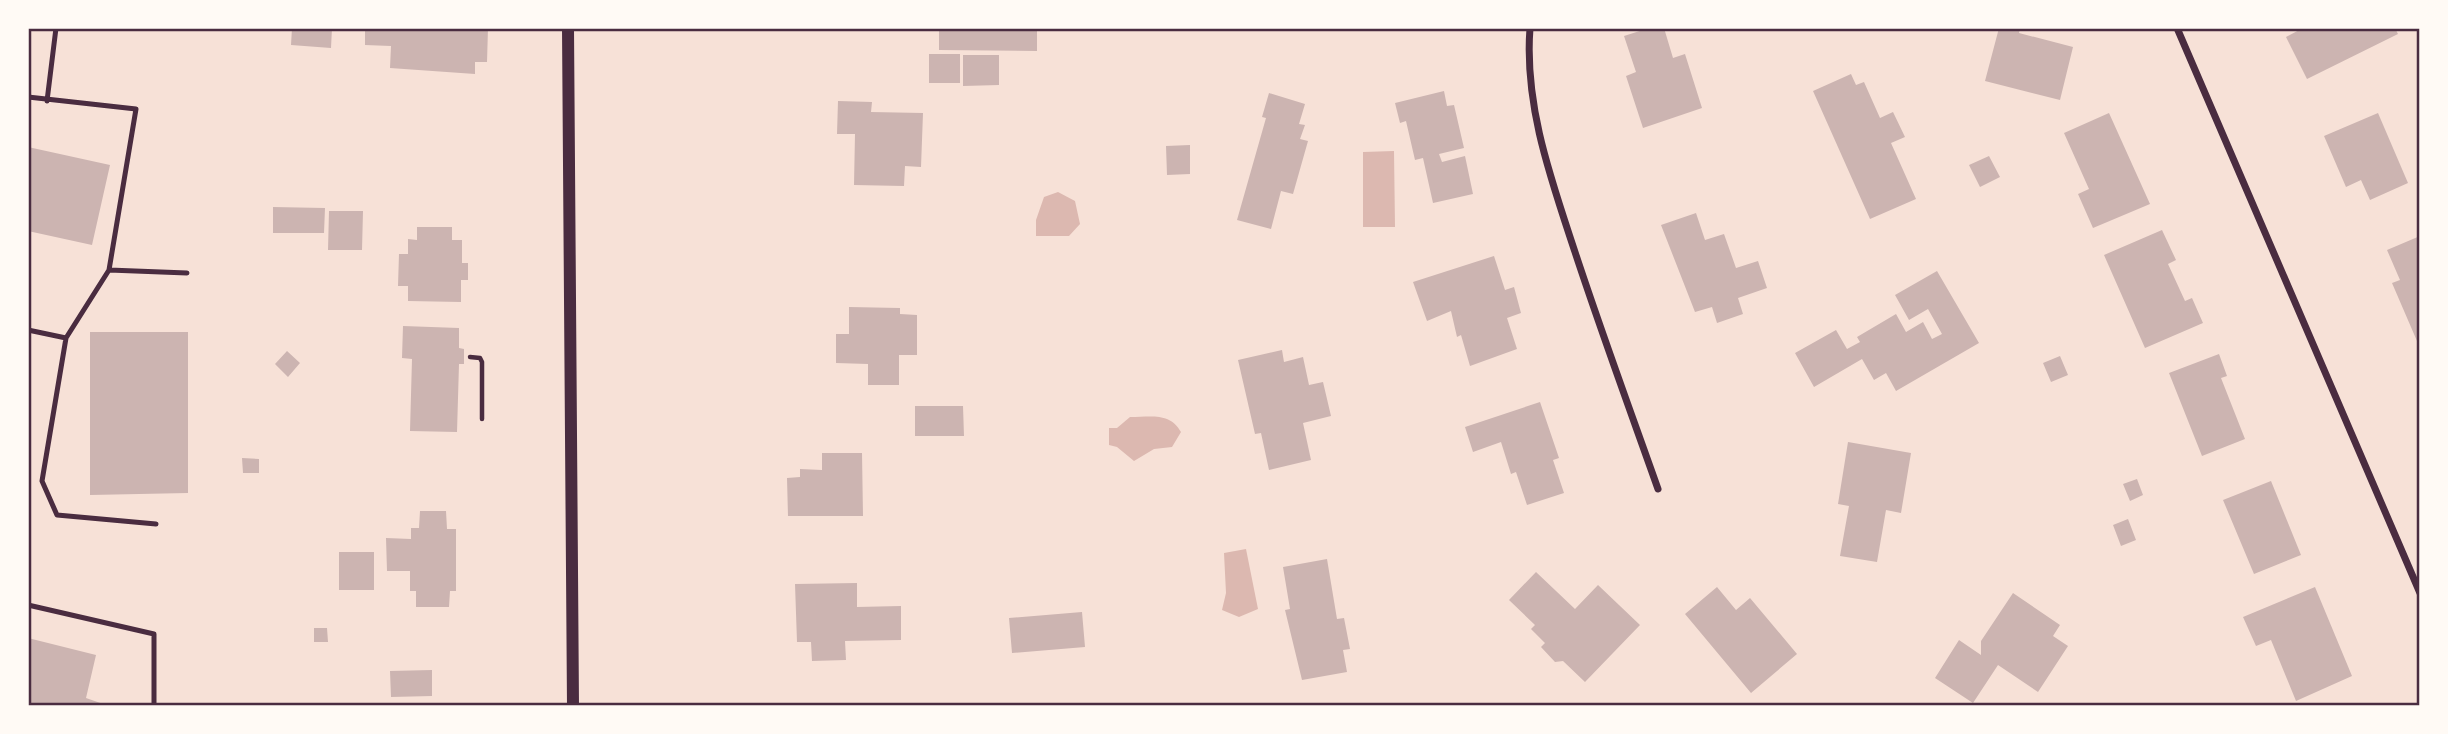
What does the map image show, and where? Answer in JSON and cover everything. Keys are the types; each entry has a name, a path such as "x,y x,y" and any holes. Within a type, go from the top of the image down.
{"street":[{"path":"568,28 573,706"},
{"path":"1530,28 1528,58 1536,119 1551,178 1658,489"},
{"path":"2177,28 2420,593"}],"lane":[{"path":"47,101 55,28"},
{"path":"28,97 136,109 109,270 66,338 43,481 57,515 156,524"},
{"path":"109,270 187,274"},
{"path":"28,330 66,338"},
{"path":"28,605 154,634 154,706"}],"path":[{"path":"470,357 480,358 482,362 482,419"}],"shaded area":[{"path":"1394,151 1395,227 1363,227 1363,152"},
{"path":"1058,192 1075,201 1080,224 1069,236 1036,236 1036,220 1044,197"},
{"path":"1130,417 1166,418 1181,432 1172,447 1154,449 1134,461 1117,447 1109,445 1109,428 1117,428"},
{"path":"1246,549 1258,609 1239,617 1222,610 1226,593 1224,553"}],"building":[{"path":"292,28 332,28 331,48 291,45"},
{"path":"365,28 488,28 487,62 475,62 475,74 390,68 391,46 365,45"},
{"path":"939,28 1037,28 1037,51 939,50"},
{"path":"1649,28 1664,28 1673,58 1685,54 1702,108 1643,128 1626,76 1636,72 1624,36"},
{"path":"1999,28 2020,28 2019,33 2073,47 2060,100 1985,81"},
{"path":"2303,28 2395,28 2398,34 2307,79 2286,37"},
{"path":"929,54 960,54 960,83 929,83"},
{"path":"963,55 999,55 999,85 963,86"},
{"path":"1851,74 1856,85 1864,82 1880,118 1893,112 1905,137 1891,143 1916,199 1870,219 1813,91"},
{"path":"1444,91 1447,106 1454,105 1464,148 1439,154 1442,162 1465,156 1473,194 1433,203 1423,158 1415,160 1406,121 1400,123 1395,103"},
{"path":"1269,93 1305,104 1299,124 1305,125 1300,139 1308,141 1293,194 1281,191 1271,229 1237,220 1266,118 1262,117"},
{"path":"838,101 872,102 871,112 923,113 921,167 905,166 904,186 854,185 855,134 837,134"},
{"path":"2109,113 2150,204 2093,228 2078,194 2089,189 2064,133"},
{"path":"2378,113 2408,183 2370,200 2361,180 2346,187 2324,136"},
{"path":"1190,145 1190,174 1167,175 1166,146"},
{"path":"28,147 110,165 92,245 28,231"},
{"path":"1989,156 2000,177 1980,187 1969,165"},
{"path":"273,207 325,208 324,233 273,233"},
{"path":"329,211 363,211 362,250 328,250"},
{"path":"1696,213 1705,240 1724,234 1736,268 1758,261 1767,288 1738,298 1743,314 1717,323 1712,307 1695,312 1661,225"},
{"path":"417,227 452,227 452,240 462,240 462,263 468,263 468,280 461,280 461,302 408,301 408,286 398,286 399,254 408,254 408,239 417,240"},
{"path":"2162,230 2176,260 2168,264 2185,301 2192,298 2203,323 2145,348 2104,255"},
{"path":"2420,236 2420,348 2392,283 2400,280 2387,250"},
{"path":"1494,256 1505,290 1514,287 1521,313 1507,318 1517,349 1470,366 1461,335 1457,337 1451,311 1427,321 1413,282"},
{"path":"1937,271 1979,343 1896,391 1886,373 1874,380 1862,359 1814,387 1795,353 1836,330 1847,349 1860,342 1857,337 1896,314 1906,332 1923,322 1932,339 1942,334 1928,309 1909,320 1895,295"},
{"path":"849,307 900,308 900,314 917,315 917,355 899,355 899,385 868,385 868,364 836,363 836,334 849,334"},
{"path":"403,326 459,328 459,348 464,349 464,364 459,364 457,432 410,431 412,359 402,358"},
{"path":"90,332 188,332 188,493 90,495"},
{"path":"1282,350 1284,362 1303,357 1309,385 1323,382 1331,416 1303,423 1311,460 1269,470 1261,433 1255,434 1238,360"},
{"path":"287,351 300,363 288,377 275,364"},
{"path":"2219,354 2227,376 2221,378 2245,439 2202,456 2169,373"},
{"path":"2060,356 2068,375 2051,382 2043,363"},
{"path":"1540,402 1559,458 1553,460 1564,493 1527,505 1516,472 1511,474 1501,442 1473,452 1465,427"},
{"path":"915,406 963,406 964,436 915,436"},
{"path":"1848,442 1911,453 1901,513 1886,510 1877,562 1840,556 1849,506 1838,504"},
{"path":"822,453 862,453 863,516 788,516 787,478 800,477 800,469 822,470"},
{"path":"242,458 259,459 259,473 243,473"},
{"path":"2137,479 2143,495 2130,501 2123,484"},
{"path":"2271,481 2301,555 2254,574 2223,500"},
{"path":"420,511 446,511 447,529 456,529 456,591 450,591 449,607 416,607 416,591 410,591 410,571 387,571 386,538 411,539 411,528 419,528"},
{"path":"2128,519 2136,540 2121,546 2113,525"},
{"path":"339,552 374,552 374,590 339,590"},
{"path":"1327,559 1337,619 1344,618 1350,649 1343,650 1347,672 1302,680 1285,610 1290,609 1283,567"},
{"path":"1536,572 1575,609 1598,585 1640,625 1585,682 1563,661 1555,662 1541,647 1545,643 1531,629 1535,625 1509,600"},
{"path":"857,583 857,607 901,606 901,640 845,641 846,660 812,661 811,642 797,642 795,584"},
{"path":"1717,587 1736,610 1750,598 1797,654 1751,693 1685,614"},
{"path":"2315,587 2352,676 2296,701 2271,640 2256,646 2243,617"},
{"path":"2013,593 2060,625 2053,636 2068,646 2038,692 1998,665 1973,703 1935,678 1959,640 1981,655 1981,641"},
{"path":"1082,612 1085,647 1012,653 1009,618"},
{"path":"314,628 327,628 328,642 314,642"},
{"path":"28,638 96,655 86,698 109,706 28,706"},
{"path":"432,670 432,696 391,697 390,671"}]}
